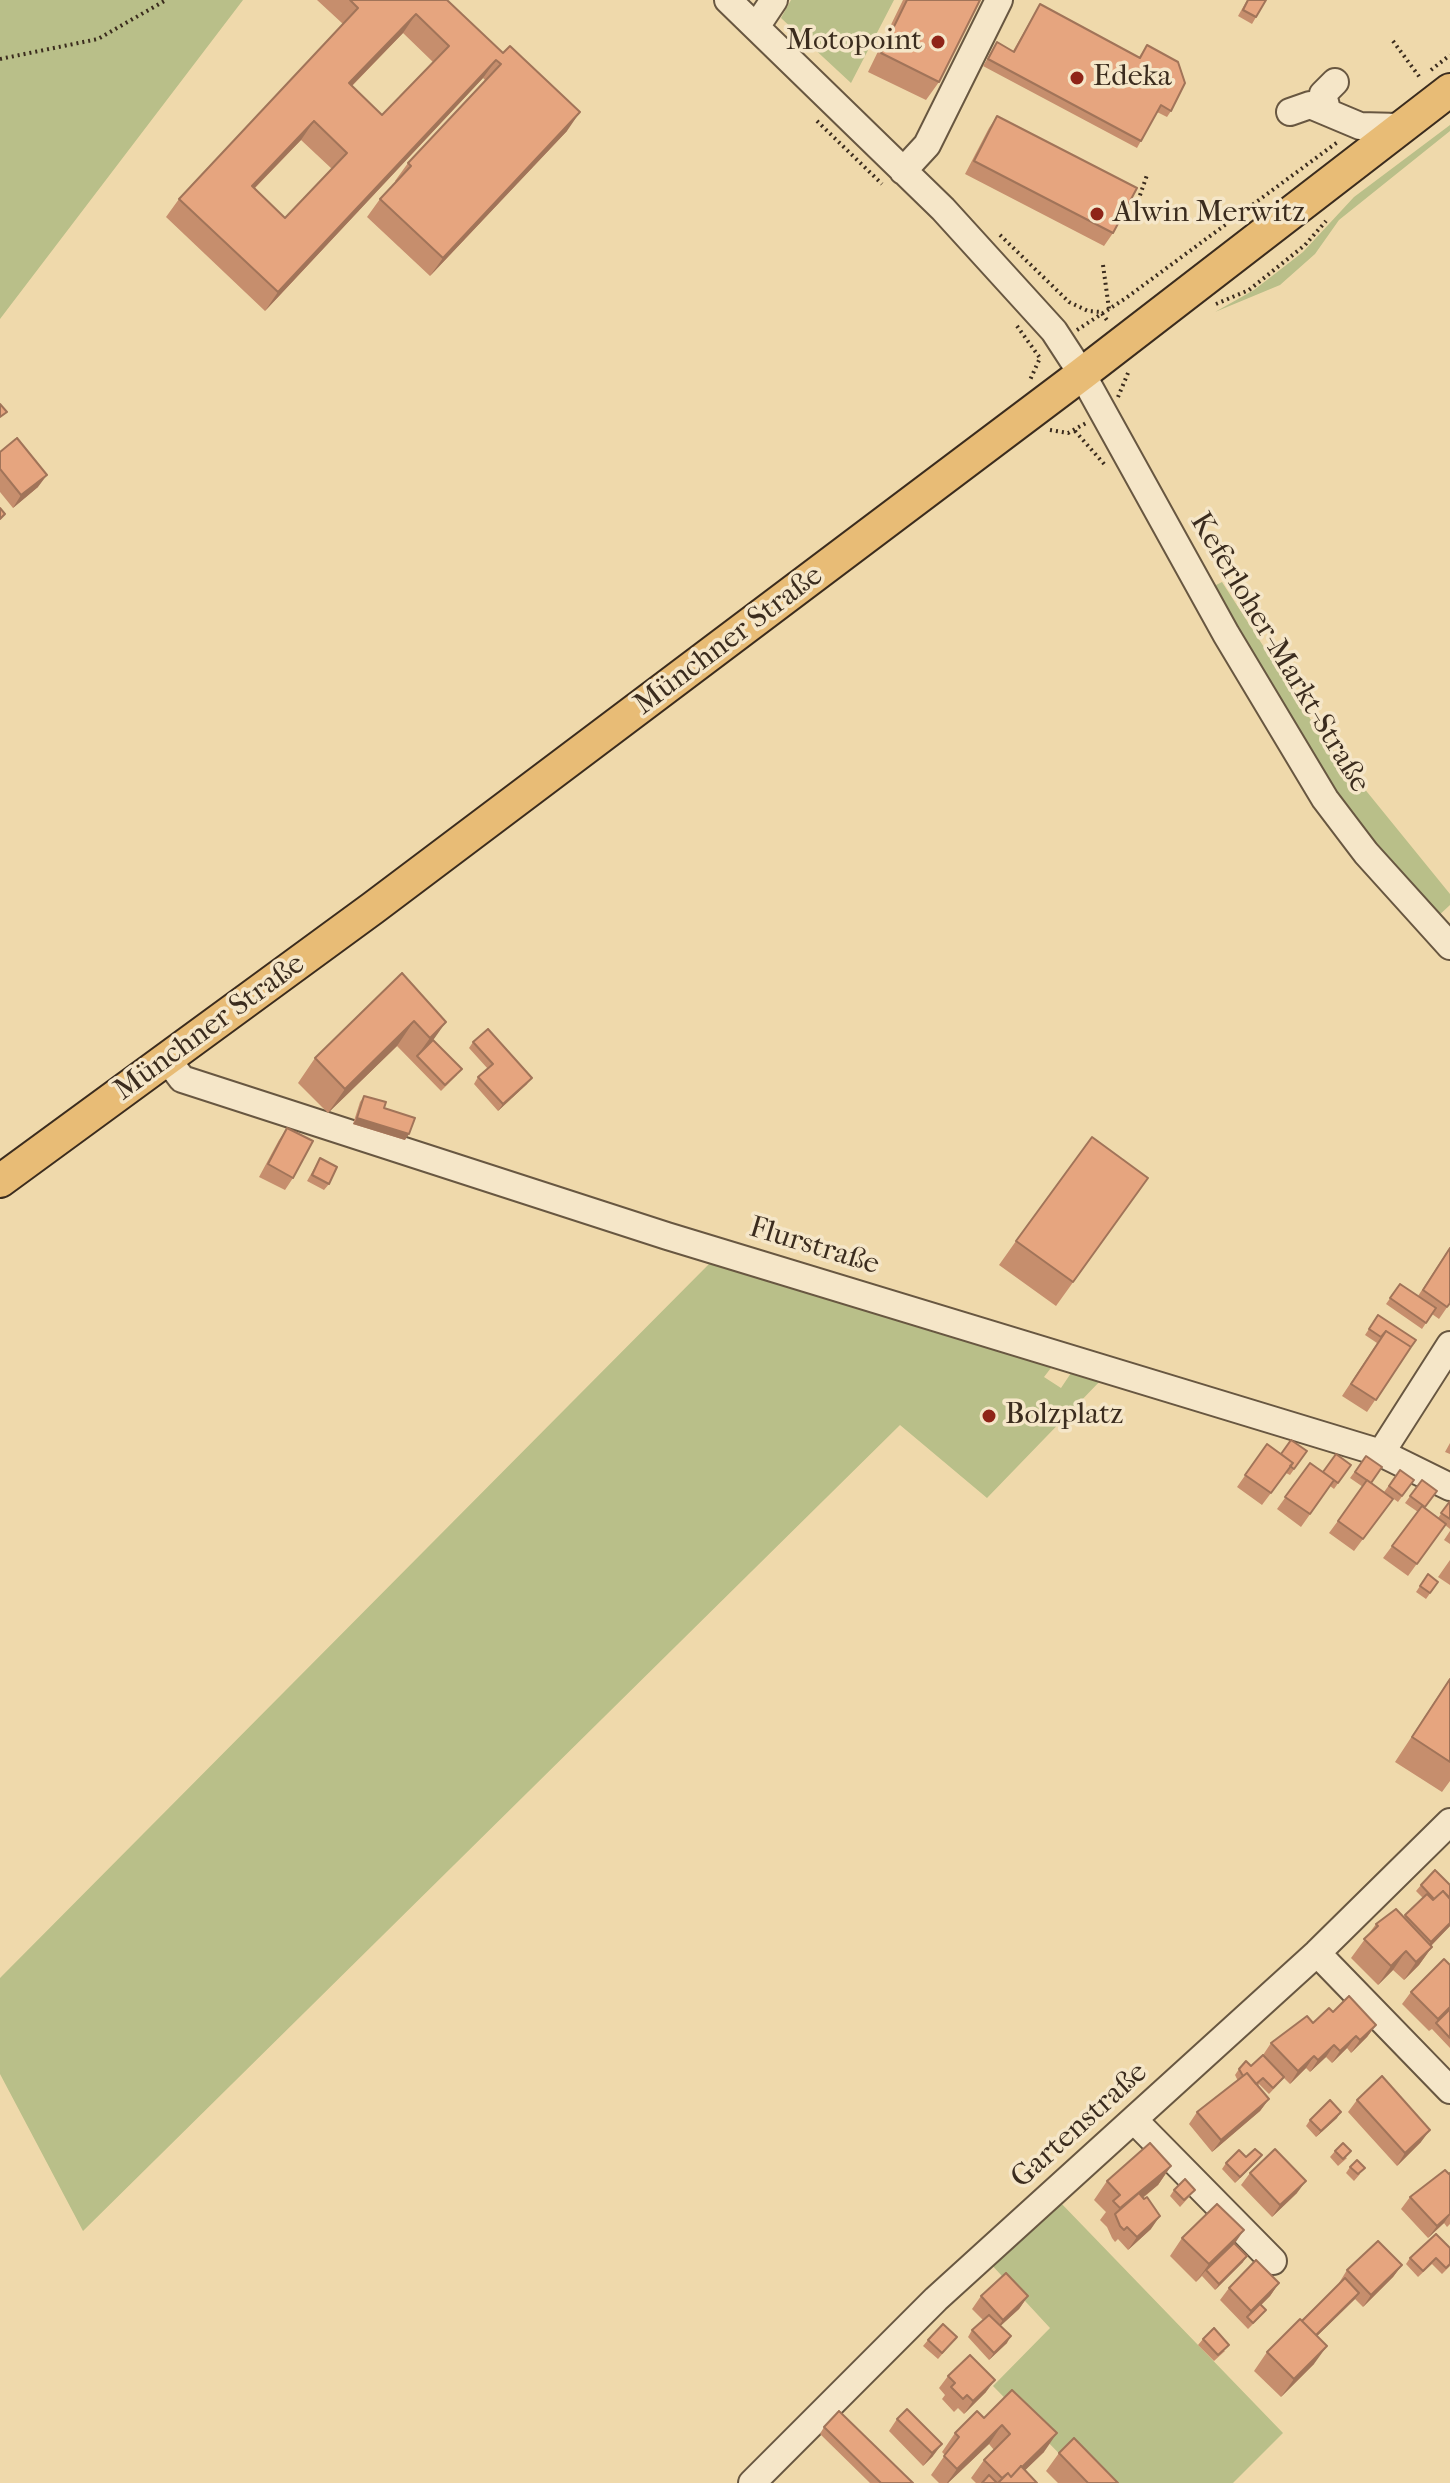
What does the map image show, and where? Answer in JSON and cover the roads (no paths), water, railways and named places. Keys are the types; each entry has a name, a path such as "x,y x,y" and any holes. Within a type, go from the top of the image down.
{"main road":[{"name":"Münchner Straße","path":"0,1181 167,1059 321,961 1040,420 1082,374 1400,127 1435,84"}],"street":[{"name":"Keferloher-Markt-Straße","path":"728,0 895,180 985,253 1061,341 1226,634 1325,799 1366,853 1450,946"},
{"path":"756,27 774,0"},
{"path":"895,180 927,145 999,0"},
{"path":"1327,110 1323,94 1335,82"},
{"path":"1290,112 1310,105 1360,126 1400,127"},
{"name":"Flurstraße","path":"167,1059 182,1079 667,1236 1381,1453 1450,1487"},
{"path":"1381,1453 1450,1345"},
{"name":"Gartenstraße","path":"753,2481 936,2299 1317,1953 1450,1822"},
{"path":"1317,1953 1450,2090"},
{"path":"1134,2120 1273,2261"}],"place":[{"name":"Motopoint","path":"938,42"},
{"name":"Edeka","path":"1077,78"},
{"name":"Alwin Merwitz","path":"1097,214"},
{"name":"Bolzplatz","path":"989,1416"}]}
